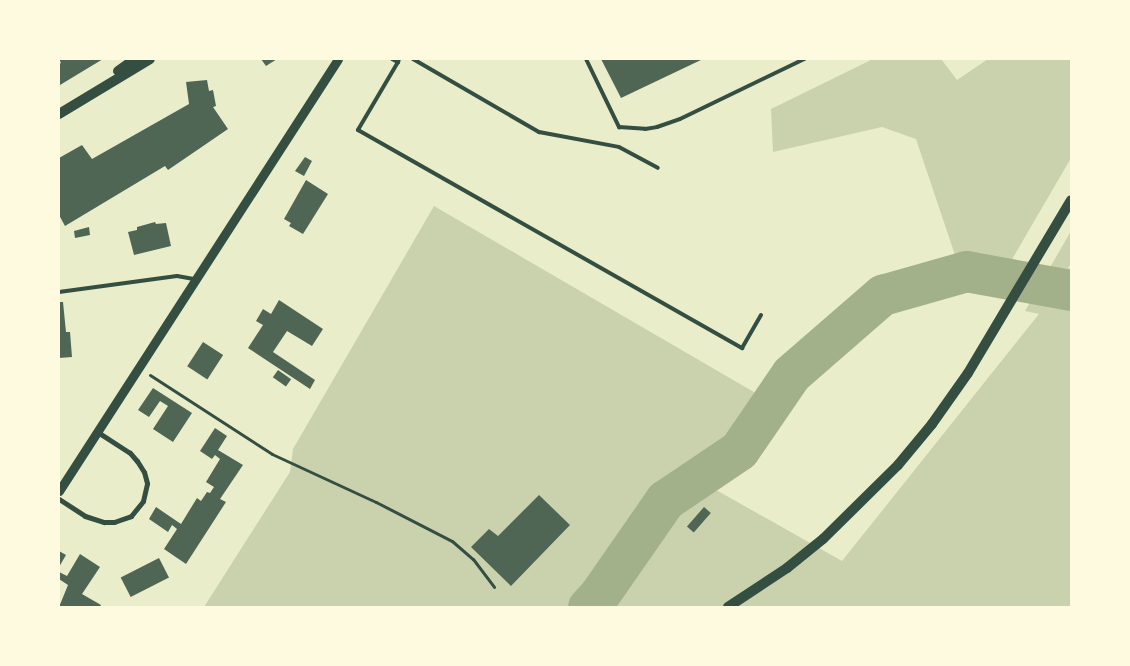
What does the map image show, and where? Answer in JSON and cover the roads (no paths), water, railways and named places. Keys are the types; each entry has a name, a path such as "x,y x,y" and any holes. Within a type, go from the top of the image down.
{"main road":[{"path":"59,113 135,59"},
{"path":"59,113 150,59"},
{"path":"728,607 787,568 823,539 880,485 932,424 991,337 1071,200"}],"street":[{"path":"59,491 338,59"},
{"path":"59,499 94,520 114,522 131,516 143,501 147,483 144,472 137,461 130,453 98,432"}],"lane":[{"path":"392,59 398,60 358,130 742,348 761,315"},
{"path":"413,59 539,132 555,137 608,144 658,168"},
{"path":"586,59 619,127 645,129 670,123 804,59"},
{"path":"59,292 177,276 196,279"}],"waterway":[{"path":"588,607 599,595 665,500 739,450 791,374 882,295 966,271 1071,290"}]}
